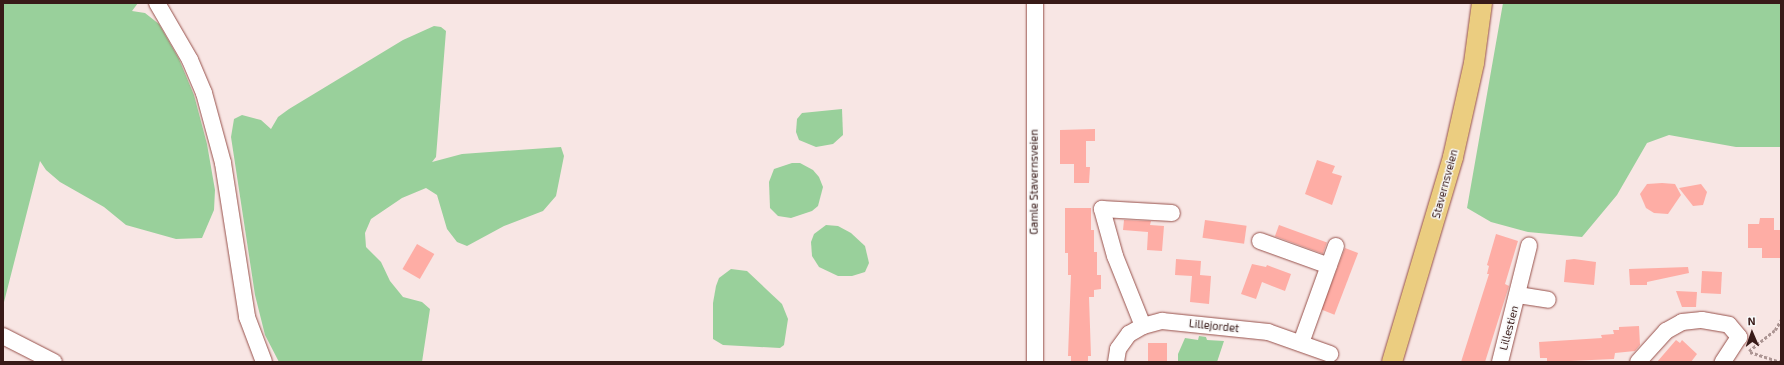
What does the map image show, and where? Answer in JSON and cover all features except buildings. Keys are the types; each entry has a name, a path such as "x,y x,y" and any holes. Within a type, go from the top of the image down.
{"main road":[{"name":"Stavernsveien","path":"1392,362 1453,157 1474,63 1482,3"}],"street":[{"path":"157,3 190,60 204,93 223,164 247,317 264,362"},
{"name":"Gamle Stavernsveien","path":"1035,3 1035,362"},
{"path":"1142,326 1115,256 1102,209 1172,213"},
{"path":"1260,240 1329,266"},
{"path":"1301,343 1336,246"},
{"name":"Lillestien","path":"1500,362 1518,295 1529,246"},
{"name":"Lillestien","path":"1518,295 1548,300"},
{"path":"1638,362 1666,332 1682,322 1702,320 1729,325 1739,337 1724,362"},
{"name":"Lillejordet","path":"1116,362 1118,349 1129,334 1142,326 1162,321 1268,332 1330,354"},
{"path":"3,336 54,362"}],"path":[{"path":"1745,357 1749,351 1775,330 1781,320"},
{"path":"1749,351 1781,362"}],"green space":[{"path":"3,3 138,3 132,11 145,13 159,24 179,59 194,95 207,144 215,190 214,210 202,238 176,239 126,225 104,207 60,182 46,170 40,161 3,306"},
{"path":"1503,3 1781,3 1781,147 1736,147 1669,135 1647,143 1617,195 1582,237 1528,232 1491,222 1467,208"},
{"path":"434,26 441,27 446,31 436,157 432,162 462,154 561,147 564,156 556,196 543,211 504,226 467,246 457,242 447,229 437,195 426,188 402,198 371,219 365,233 366,247 381,262 390,281 403,297 422,302 430,309 422,362 279,362 265,335 255,295 231,137 234,119 242,115 261,120 271,129 278,117 289,109 403,40"},
{"path":"842,109 843,135 833,144 816,147 799,140 796,132 797,119 802,113"},
{"path":"792,163 800,163 813,170 819,177 823,187 818,206 812,211 791,218 778,216 770,208 769,182 774,169"},
{"path":"826,225 838,226 851,233 865,246 869,263 865,272 852,276 838,276 819,267 812,256 811,242 814,234"},
{"path":"731,269 747,271 782,304 788,319 784,345 780,348 723,345 713,339 713,303 716,286 719,278"},
{"path":"1199,336 1206,337 1207,340 1224,341 1217,362 1178,362 1178,354 1185,338 1198,340"}]}
